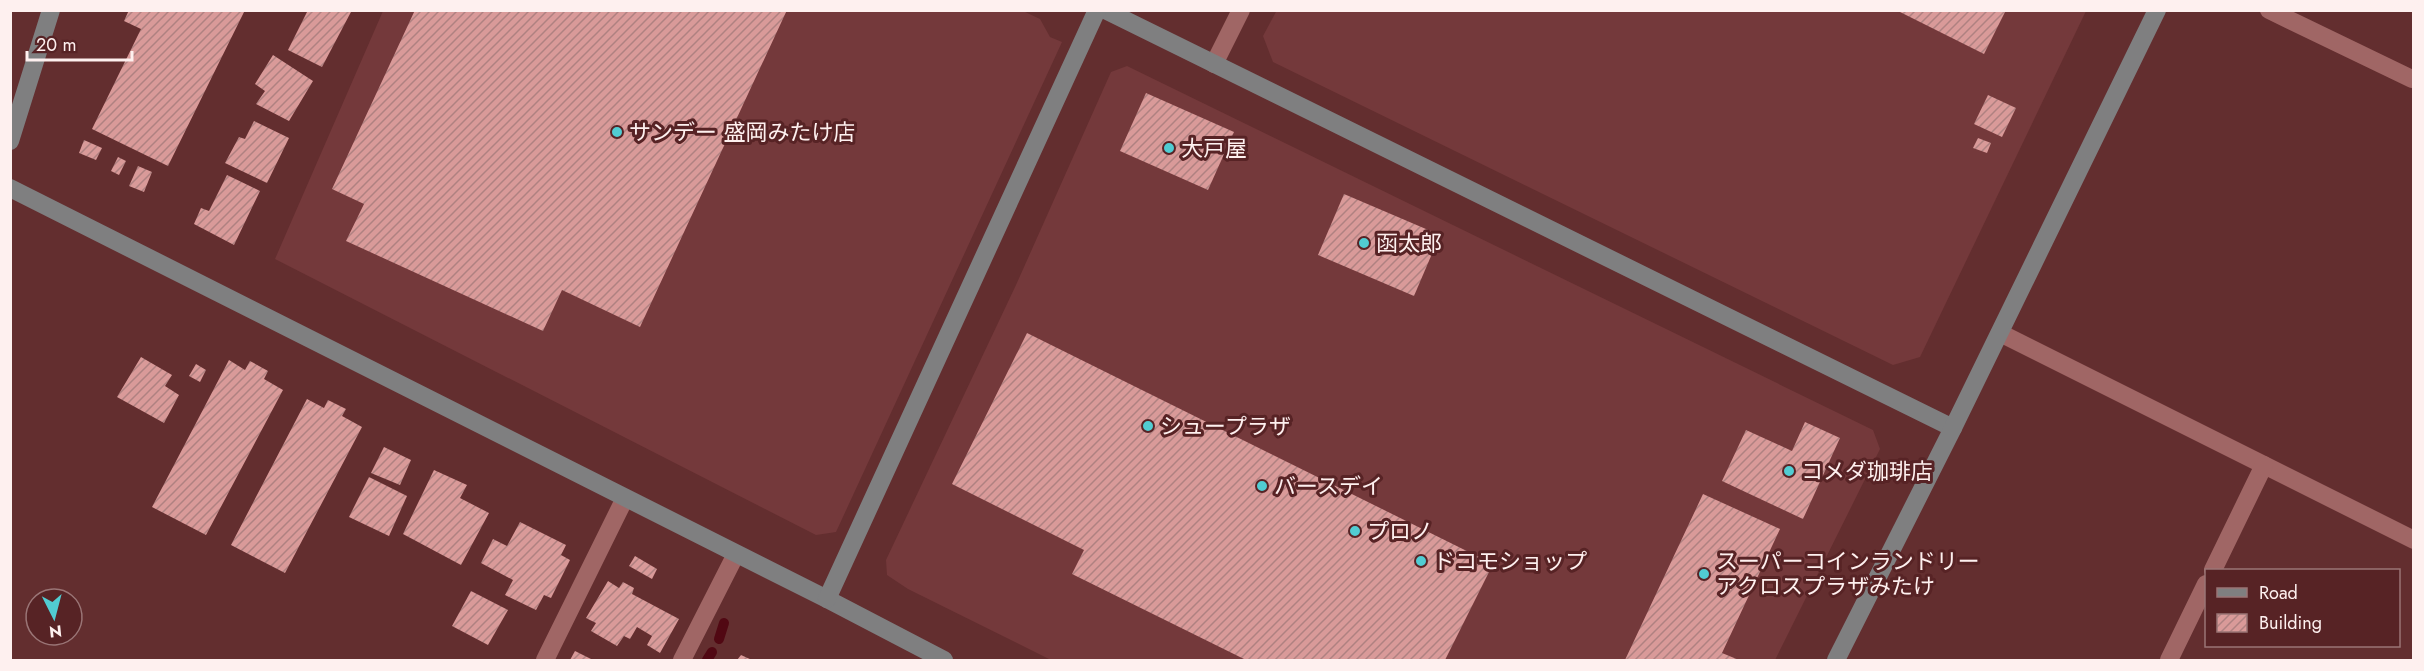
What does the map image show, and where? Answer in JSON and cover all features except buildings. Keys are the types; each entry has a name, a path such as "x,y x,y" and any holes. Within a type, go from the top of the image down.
{"street":[{"path":"10,141 51,10"},
{"path":"827,599 1097,10"},
{"path":"1105,10 1953,428"},
{"path":"1214,64 1242,10"},
{"path":"1836,660 2000,333 2157,10"},
{"path":"2269,10 2412,79"},
{"path":"10,188 827,599 921,655 944,660"},
{"path":"2000,333 2414,540"},
{"path":"2213,569 2264,465"},
{"path":"545,660 625,498"},
{"path":"682,660 736,554"},
{"path":"2169,660 2205,586"}],"shaded area":[{"path":"1277,10 2086,11 1920,357 1893,365 1273,62 1263,36"},
{"path":"383,11 1023,11 1040,19 1050,37 1062,42 836,532 816,535 275,259"},
{"path":"1127,66 1873,430 1880,449 1775,660 1051,660 908,589 887,575 886,560 1016,285 1111,72"}],"waterway":[{"path":"719,639 724,623"},
{"path":"707,660 712,652"}],"place":[{"name":"サンデー 盛岡みたけ店","path":"617,132"},
{"name":"大戸屋","path":"1169,148"},
{"name":"函太郎","path":"1364,243"},
{"name":"シュープラザ","path":"1148,426"},
{"name":"コメダ珈琲店","path":"1789,471"},
{"name":"バースデイ","path":"1262,486"},
{"name":"プロノ","path":"1355,531"},
{"name":"ドコモショップ","path":"1421,561"},
{"name":"スーパーコインランドリー アクロスプラザみたけ","path":"1704,574"}]}
